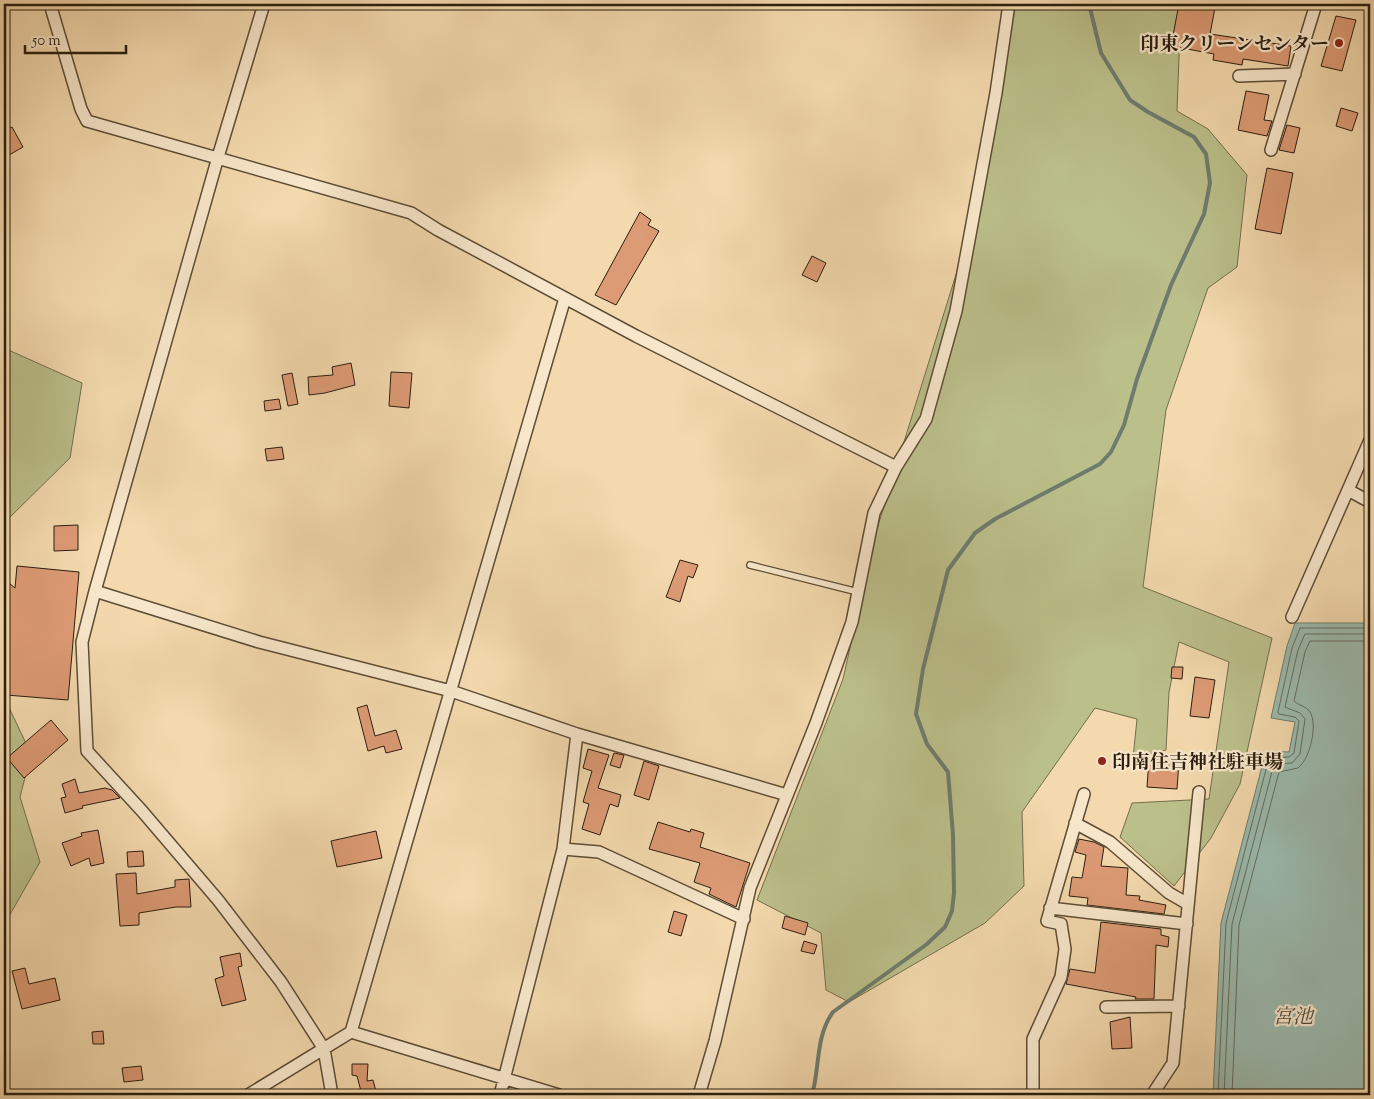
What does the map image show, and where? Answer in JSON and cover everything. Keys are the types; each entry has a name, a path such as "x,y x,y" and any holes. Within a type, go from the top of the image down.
{"street":[{"path":"50,4 81,109 87,121 411,213 438,230 565,298 896,468"},
{"path":"264,4 218,157 94,591 82,642 87,751 142,810 218,900 280,982 324,1049 332,1095"},
{"path":"699,1095 715,1042 750,888 852,622 874,513 896,468 926,418 956,311 996,93 1008,4"},
{"path":"1271,150 1316,4"},
{"path":"1239,76 1295,74"},
{"path":"248,1095 351,1032 565,298"},
{"path":"1292,617 1370,440"},
{"path":"1348,490 1370,502"},
{"path":"94,591 259,642 451,691 577,734 787,795"},
{"path":"500,1095 563,848 577,734"},
{"path":"1152,1095 1173,1063 1199,792"},
{"path":"1033,1095 1033,1039 1061,977 1066,949 1061,924 1046,921 1084,794"},
{"path":"1075,822 1110,842 1169,893 1188,904"},
{"path":"563,848 598,852 744,919"},
{"path":"1050,908 1187,924"},
{"path":"1106,1007 1179,1006"},
{"path":"351,1032 559,1095"}],"lane":[{"path":"750,565 858,592"}],"green space":[{"path":"1009,4 1181,4 1177,111 1208,129 1247,175 1237,267 1208,288 1166,410 1143,587 1272,638 1240,784 1211,838 1174,886 1120,837 1132,803 1209,799 1229,662 1179,642 1169,692 1166,750 1133,758 1137,719 1095,708 1022,812 1024,886 985,923 849,1002 826,990 821,933 757,900 843,679 876,532 981,194"},
{"path":"4,348 82,383 70,458 4,523"},
{"path":"4,697 31,754 20,797 40,862 4,925"}],"water":[{"name":"宮池","path":"1295,623 1370,623 1370,1095 1213,1095 1221,923 1266,751 1289,752 1295,722 1271,718 1287,646"}],"building":[{"path":"1179,4 1215,8 1210,34 1291,46 1288,66 1243,59 1242,65 1213,60 1214,54 1171,46"},
{"name":"印東クリーンセンター","path":"1336,16 1356,20 1342,71 1321,66"},
{"path":"1246,91 1269,95 1264,120 1272,121 1267,136 1238,130"},
{"path":"1341,108 1358,113 1352,131 1336,126"},
{"path":"1287,125 1300,128 1294,153 1279,150"},
{"path":"12,127 23,147 9,155 4,145 4,131"},
{"path":"1267,168 1293,173 1281,234 1255,229"},
{"path":"640,212 651,220 648,225 659,231 616,305 595,295"},
{"path":"812,256 826,263 817,282 802,275"},
{"path":"351,363 355,385 309,395 308,377 333,375 332,367"},
{"path":"391,372 412,373 409,408 389,406"},
{"path":"292,373 298,404 288,406 282,375"},
{"path":"279,399 281,409 265,411 264,401"},
{"path":"282,447 284,459 267,461 265,449"},
{"path":"78,525 78,550 54,551 54,526"},
{"path":"680,560 698,565 693,578 688,576 680,602 666,597"},
{"path":"17,566 79,572 68,700 6,695 7,683 4,683 4,579 15,588"},
{"path":"1172,667 1183,667 1182,679 1171,678"},
{"path":"1195,677 1215,680 1209,718 1190,716"},
{"path":"367,705 375,736 396,730 402,749 386,753 384,746 368,751 357,708"},
{"path":"51,720 68,740 24,778 7,758"},
{"path":"588,749 609,755 598,788 621,795 618,807 610,804 600,835 582,829 589,804 583,802 592,771 583,768"},
{"path":"614,753 624,755 620,768 610,765"},
{"path":"1149,759 1179,762 1177,789 1147,787"},
{"path":"644,761 659,766 649,800 634,795"},
{"path":"75,779 79,793 105,788 112,790 120,798 82,806 83,808 65,813 61,798 66,797 62,784"},
{"path":"658,822 690,832 691,829 704,833 700,847 750,863 736,907 709,894 711,888 694,882 700,863 649,849"},
{"path":"98,830 104,863 91,866 89,858 71,866 62,843 82,836 81,833"},
{"path":"376,831 382,858 337,867 331,841"},
{"path":"1079,839 1094,842 1104,847 1101,866 1128,868 1126,895 1140,896 1139,900 1166,905 1164,914 1087,905 1088,898 1069,896 1072,877 1082,878 1086,855 1075,852"},
{"path":"143,851 144,866 128,867 127,852"},
{"path":"136,873 137,894 175,887 175,880 189,879 191,907 176,907 139,913 139,925 120,926 116,874"},
{"path":"674,911 687,915 681,936 668,932"},
{"path":"785,916 808,923 805,935 782,928"},
{"path":"1101,922 1161,929 1161,935 1169,937 1168,947 1156,945 1154,999 1135,999 1136,997 1066,984 1070,969 1095,973"},
{"path":"804,941 817,945 814,954 801,951"},
{"path":"240,953 242,966 238,967 246,1000 222,1006 215,979 224,976 220,957"},
{"path":"25,968 29,984 55,978 60,1000 22,1009 12,971"},
{"path":"1130,1017 1132,1048 1112,1049 1110,1022"},
{"path":"103,1031 104,1044 93,1044 92,1032"},
{"path":"352,1064 368,1064 367,1081 373,1080 377,1095 362,1095 357,1076 352,1075"},
{"path":"141,1066 143,1080 124,1082 122,1068"}],"waterway":[{"path":"812,1095 823,1032 833,1012 927,944 945,927 952,911 954,893 953,835 948,772 927,744 916,714 923,669 948,570 975,533 995,519 1100,464 1111,452 1124,425 1137,379 1171,285 1204,214 1210,183 1206,154 1194,137 1130,100 1101,53 1089,4"}],"place":[{"name":"印東クリーンセンター","path":"1339,43"},
{"name":"印南住吉神社駐車場","path":"1102,761"}]}
